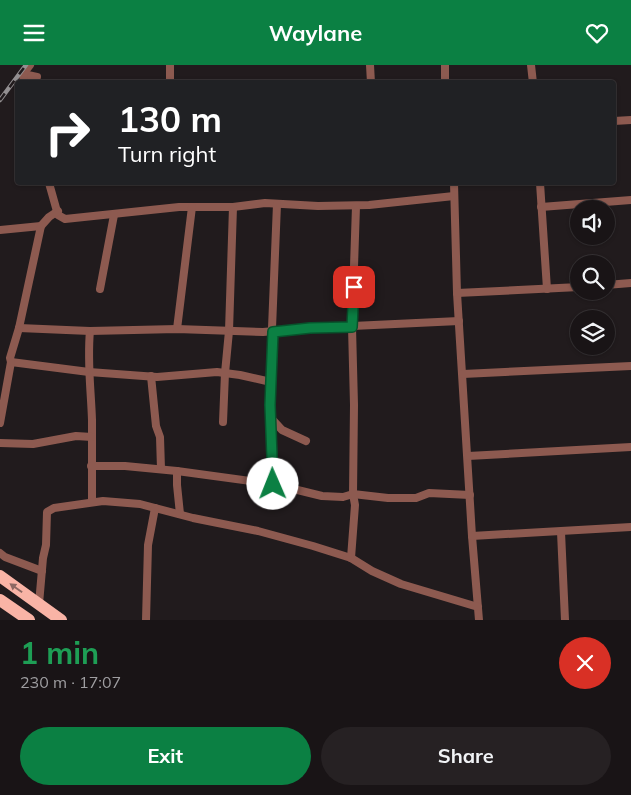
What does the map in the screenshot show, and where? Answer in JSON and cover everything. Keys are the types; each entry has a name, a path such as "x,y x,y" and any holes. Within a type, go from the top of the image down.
{"highway":[{"path":"0,576 61,620"},
{"path":"0,600 29,620"}],"street":[{"path":"24,80 23,73 30,65"},
{"path":"170,65 170,80"},
{"path":"370,65 371,80"},
{"path":"444,65 446,80"},
{"path":"531,65 533,80"},
{"path":"23,73 37,77 36,80"},
{"path":"616,121 631,120"},
{"path":"50,185 61,218 65,219 179,207 233,207 265,203 318,206 356,205 454,196"},
{"path":"454,185 457,293 479,620"},
{"path":"540,185 547,289"},
{"path":"541,207 631,199"},
{"path":"273,484 271,381 277,204"},
{"path":"351,557 355,505 353,494 354,405 352,327 356,205"},
{"path":"177,329 192,207"},
{"path":"223,422 229,331 233,207"},
{"path":"0,423 10,360 19,328 41,226 58,211"},
{"path":"100,289 114,215"},
{"path":"0,230 41,226"},
{"path":"615,284 631,283"},
{"path":"457,293 570,288"},
{"path":"19,328 90,331 177,329 273,332 310,328 459,321"},
{"path":"90,331 88,372 92,437 92,502"},
{"path":"0,358 88,372 151,376 225,373 271,381"},
{"path":"463,374 631,366"},
{"path":"151,376 156,426 160,437 161,469"},
{"path":"271,418 282,430 306,441"},
{"path":"0,443 32,444 76,436 92,437"},
{"path":"468,457 631,447"},
{"path":"92,466 124,466 177,471 273,484 322,496 343,497 353,494 388,498 416,498 429,493 470,495"},
{"path":"177,471 180,514"},
{"path":"39,604 46,545 47,512 54,508 85,505 92,502 129,503 258,531 351,557 372,571 401,584 478,607"},
{"path":"146,620 148,545 155,508"},
{"path":"472,536 631,527"},
{"path":"561,531 565,620"},
{"path":"0,553 5,557 42,571"}],"railway":[{"path":"0,100 26,65"}],"route":[{"path":"273,484 270,405 273,332 310,328 352,327 354,287"}]}
